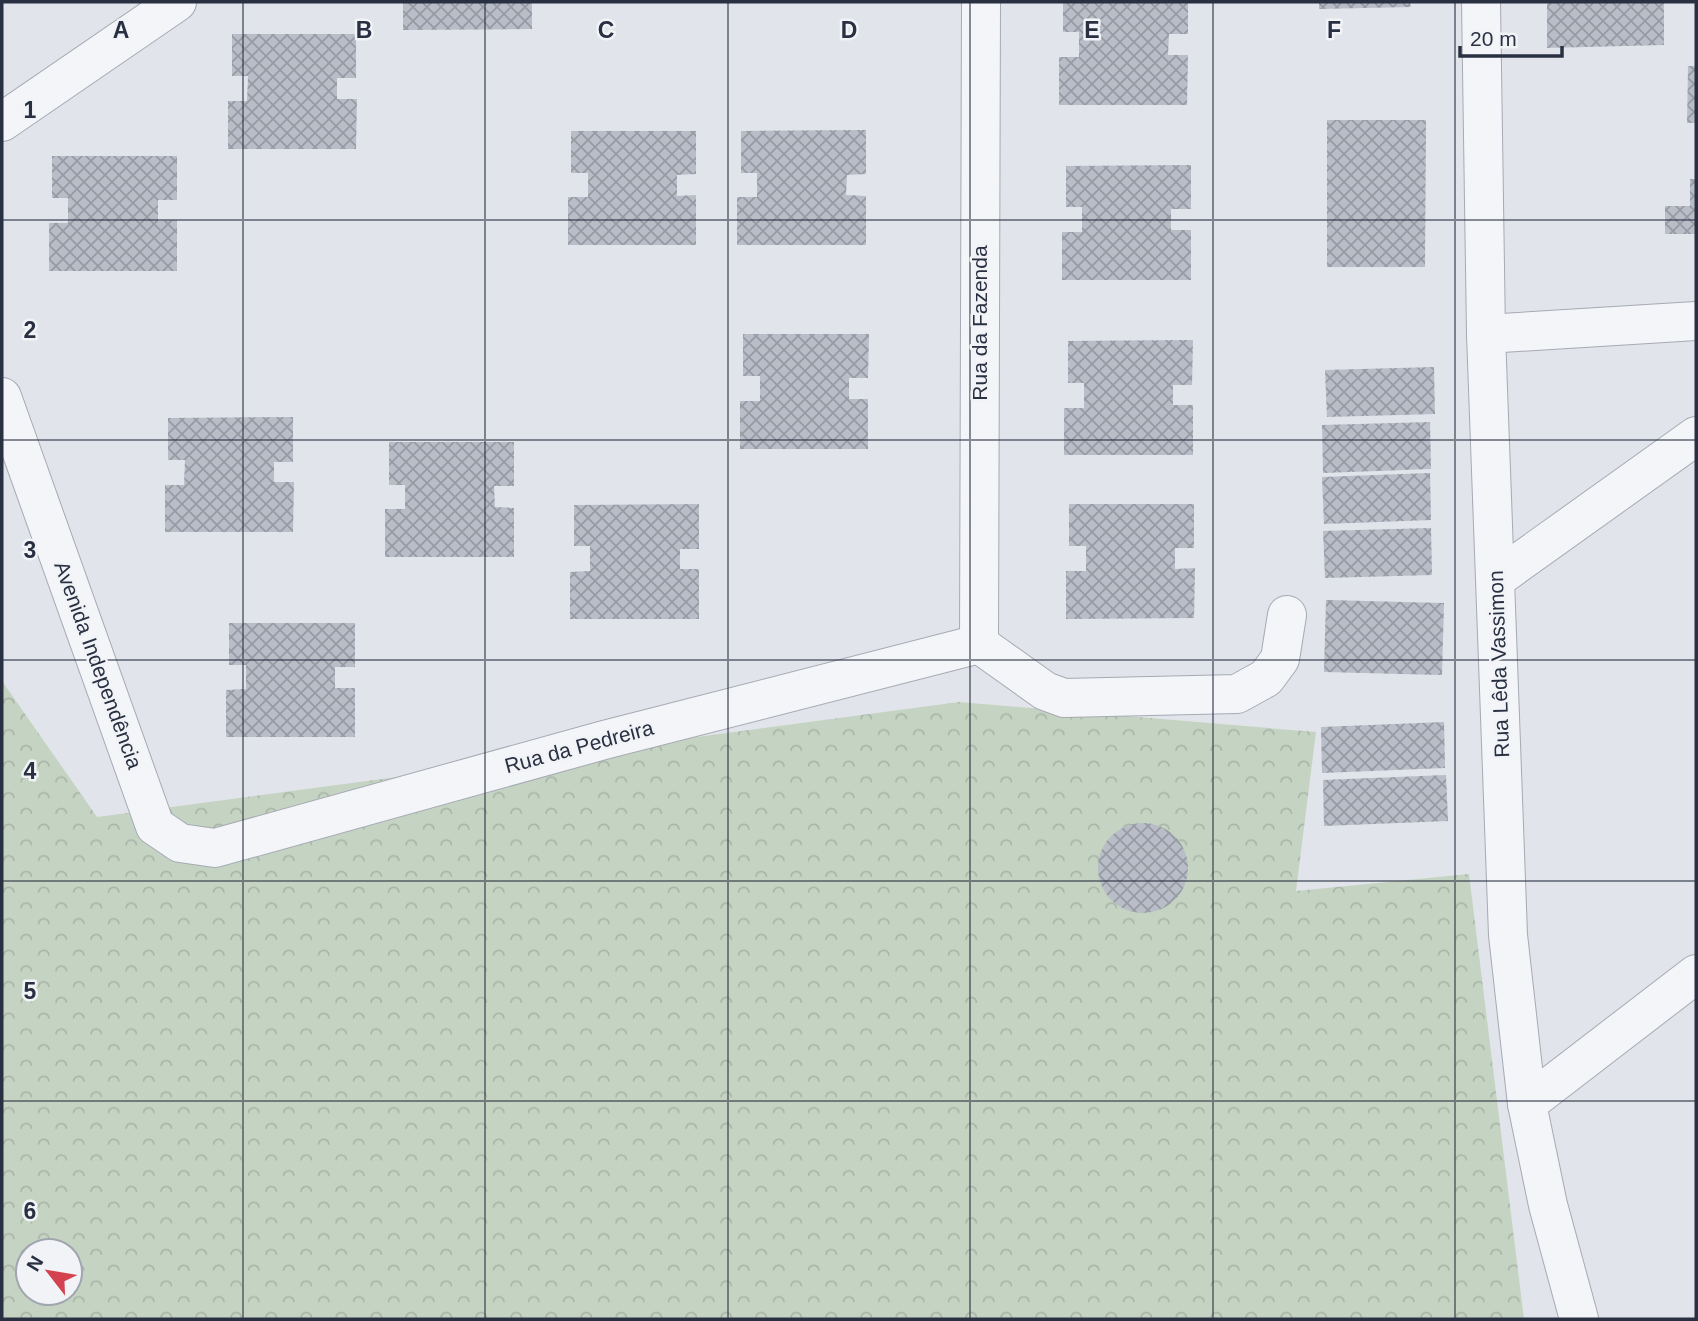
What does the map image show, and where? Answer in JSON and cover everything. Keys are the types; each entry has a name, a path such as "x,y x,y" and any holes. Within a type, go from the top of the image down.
{"street":[{"path":"2,122 177,2"},
{"name":"Rua da Fazenda","path":"979,644 981,2"},
{"name":"Rua Lêda Vassimon","path":"1481,2 1486,334 1508,934 1527,1104 1548,1205 1578,1319"},
{"path":"1486,334 1695,322"},
{"name":"Avenida Independência","path":"2,397 155,827 180,843"},
{"path":"1496,579 1696,436"},
{"path":"979,644 1045,691 1064,698 1237,694 1266,678 1280,659 1287,615"},
{"name":"Rua da Pedreira","path":"180,843 215,848 604,740 979,644"},
{"path":"1527,1104 1696,974"}],"green space":[{"path":"2,681 97,817 959,702 1316,732 1296,891 1469,874 1524,1319 2,1319"}],"building":[{"path":"403,2 532,2 532,29 403,30"},
{"path":"1063,2 1188,2 1188,34 1169,34 1168,55 1188,55 1187,105 1059,105 1059,57 1079,57 1079,32 1063,32"},
{"path":"1319,2 1410,2 1411,7 1319,9"},
{"path":"1547,2 1664,2 1664,45 1547,48"},
{"path":"232,34 356,34 356,78 337,78 337,99 357,99 356,149 228,149 228,101 247,101 248,76 232,76"},
{"path":"1688,66 1696,66 1696,123 1687,123"},
{"path":"1327,120 1426,120 1425,267 1327,267"},
{"path":"866,130 866,174 847,175 846,195 866,196 866,245 737,245 737,197 757,197 757,173 741,173 741,131"},
{"path":"571,131 696,131 696,174 677,175 677,196 696,195 696,245 568,245 568,197 588,197 588,173 571,173"},
{"path":"52,156 177,156 177,200 158,200 158,221 177,220 177,271 49,271 49,223 68,223 68,198 52,198"},
{"path":"1191,165 1191,209 1171,209 1171,230 1191,230 1191,280 1062,280 1062,232 1082,232 1082,207 1066,207 1066,166"},
{"path":"1690,179 1696,179 1696,234 1665,234 1665,206 1690,206"},
{"path":"743,334 869,334 868,378 849,378 849,399 868,399 868,449 740,449 740,401 760,401 760,376 743,376"},
{"path":"1193,340 1192,385 1173,385 1173,405 1193,405 1193,455 1064,455 1064,408 1084,408 1084,383 1068,383 1068,341"},
{"path":"1434,367 1435,414 1327,417 1325,370"},
{"path":"293,417 293,462 274,462 274,482 294,482 293,532 165,532 165,485 184,485 185,460 168,460 168,418"},
{"path":"1430,422 1431,469 1323,473 1322,425"},
{"path":"389,442 514,442 514,486 494,486 495,507 514,508 514,557 385,557 385,509 405,509 405,485 389,485"},
{"path":"1430,473 1431,520 1324,524 1322,477"},
{"path":"699,504 699,549 680,549 680,569 699,569 699,619 570,619 570,572 590,571 590,546 574,546 574,505"},
{"path":"1069,504 1194,504 1194,548 1175,548 1175,569 1195,568 1194,618 1066,619 1066,571 1086,571 1086,546 1069,546"},
{"path":"1431,528 1432,575 1325,578 1323,531"},
{"path":"1326,600 1444,603 1442,675 1324,672"},
{"path":"229,623 355,623 355,667 335,667 335,688 355,688 355,737 226,737 226,690 246,689 246,665 229,665"},
{"path":"1444,722 1445,768 1322,773 1321,727"},
{"path":"1446,775 1448,821 1324,826 1323,780"},
{"path":"1134,823 1152,823 1168,830 1181,843 1188,859 1188,877 1181,893 1168,906 1152,913 1134,913 1118,906 1105,893 1098,877 1098,859 1105,843 1118,830"}]}
